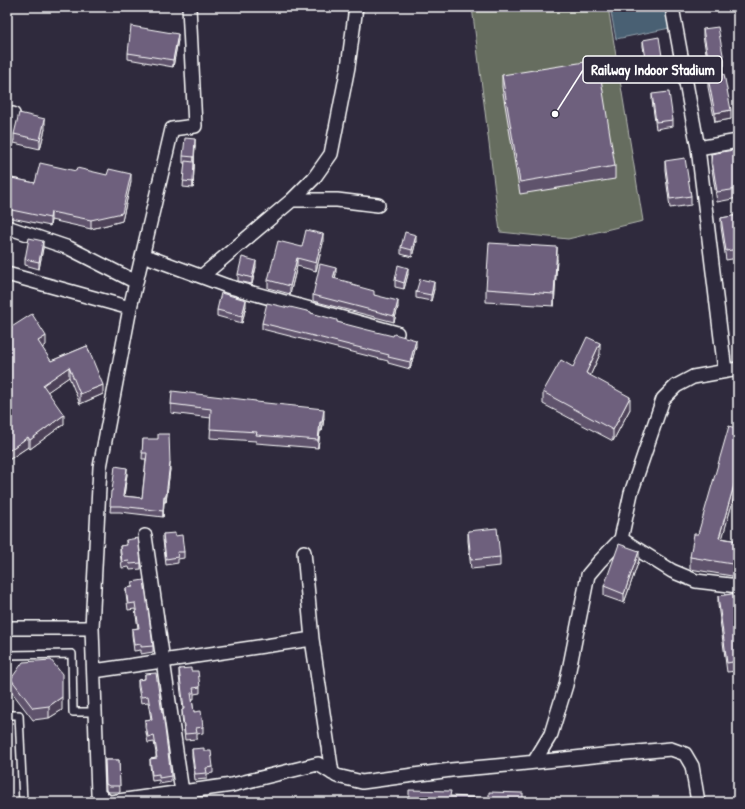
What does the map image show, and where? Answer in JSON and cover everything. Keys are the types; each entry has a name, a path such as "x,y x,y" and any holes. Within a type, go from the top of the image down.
{"street":[{"path":"189,7 195,126 172,129 130,308 100,467 92,628 98,794 109,802 232,785 318,764 337,776 362,782 451,770 671,749 685,754 692,766 698,802"},
{"path":"202,276 292,200 314,178 331,154 348,67 356,7"},
{"path":"534,762 551,734 566,685 588,575 621,539 631,493 663,399 676,386 693,377 732,370 698,148 672,7"},
{"path":"7,140 13,114"},
{"path":"698,148 738,141"},
{"path":"292,200 337,200 378,206"},
{"path":"7,227 70,248 136,282"},
{"path":"142,255 227,286 397,334"},
{"path":"7,274 130,308"},
{"path":"145,536 182,792"},
{"path":"621,539 672,571 696,581 738,586"},
{"path":"304,552 312,639 332,773"},
{"path":"7,628 92,628"},
{"path":"94,671 312,639"}],"lane":[{"path":"7,655 72,654 73,712 95,712"},
{"path":"7,715 19,715 23,802"}],"green space":[{"path":"472,7 608,7 643,221 568,239 500,232"}],"water":[{"path":"610,7 666,7 670,28 616,39"}],"building":[{"path":"131,26 178,34 173,60 128,53"},
{"path":"718,27 724,60 709,63 703,29"},
{"path":"659,37 664,69 648,72 643,40"},
{"path":"598,60 615,166 520,182 502,75"},
{"path":"724,74 731,110 715,113 708,78"},
{"path":"669,92 673,120 656,122 652,94"},
{"path":"19,113 45,119 40,140 14,134"},
{"path":"185,138 195,139 194,157 183,156"},
{"path":"733,150 733,152 738,152 738,189 717,192 711,154"},
{"path":"685,158 691,196 670,199 665,161"},
{"path":"185,161 194,162 193,182 183,181"},
{"path":"40,163 76,171 77,168 107,175 109,169 131,174 122,213 91,220 51,212 50,218 7,209 7,177 35,183"},
{"path":"738,215 738,249 726,251 721,218"},
{"path":"306,230 323,234 316,263 297,258 290,286 268,280 278,241 302,247"},
{"path":"405,232 416,235 412,250 401,247"},
{"path":"29,238 43,241 39,262 25,259"},
{"path":"489,243 557,247 554,294 486,289"},
{"path":"242,257 256,261 252,278 238,274"},
{"path":"320,264 336,268 333,278 374,291 374,295 398,301 394,316 313,295"},
{"path":"398,265 408,268 404,283 395,280"},
{"path":"420,279 434,282 431,295 416,292"},
{"path":"221,293 246,300 242,316 217,310"},
{"path":"267,303 311,312 337,320 337,322 393,336 394,334 416,340 410,362 388,357 389,355 262,323"},
{"path":"32,314 46,336 38,341 51,361 87,346 103,385 80,394 69,367 43,385 64,415 30,440 28,437 7,452 7,330"},
{"path":"587,337 600,343 586,373 630,397 613,430 543,392 561,360 573,367"},
{"path":"172,391 324,409 322,422 320,422 318,440 256,435 257,432 210,429 211,409 171,404"},
{"path":"729,426 738,429 738,471 719,538 738,541 738,565 690,557 694,534 698,534"},
{"path":"158,434 169,434 170,463 163,511 110,506 115,466 127,468 123,496 142,498 147,453 142,453 143,439 158,439"},
{"path":"497,528 500,557 471,560 468,531"},
{"path":"175,533 175,536 182,535 184,552 177,552 178,557 166,559 163,534"},
{"path":"138,538 141,563 130,564 129,561 122,562 120,546 127,545 126,540"},
{"path":"619,544 639,551 624,594 604,586"},
{"path":"144,580 153,646 141,647 141,644 134,645 132,629 139,628 135,603 128,604 126,588 133,587 132,582"},
{"path":"738,593 738,661 727,663 718,596"},
{"path":"51,660 62,674 62,697 49,706 33,708 11,679 23,662"},
{"path":"191,668 191,671 198,671 200,687 193,688 194,693 191,693 194,712 201,711 203,727 196,728 197,733 185,734 182,710 184,709 179,669"},
{"path":"156,673 171,776 159,778 159,774 152,775 150,759 157,758 157,753 154,735 148,737 145,720 152,719 148,696 141,697 138,680 145,679 145,674"},
{"path":"204,748 204,751 211,751 213,767 206,768 207,773 195,774 192,749"},
{"path":"738,753 738,771 735,754"},
{"path":"105,760 119,760 120,786 109,786 106,784"},
{"path":"409,790 451,791 450,796 489,798 489,792 523,793 523,800 550,802 409,802"}],"place":[{"name":"Railway Indoor Stadium","path":"555,114"}]}
